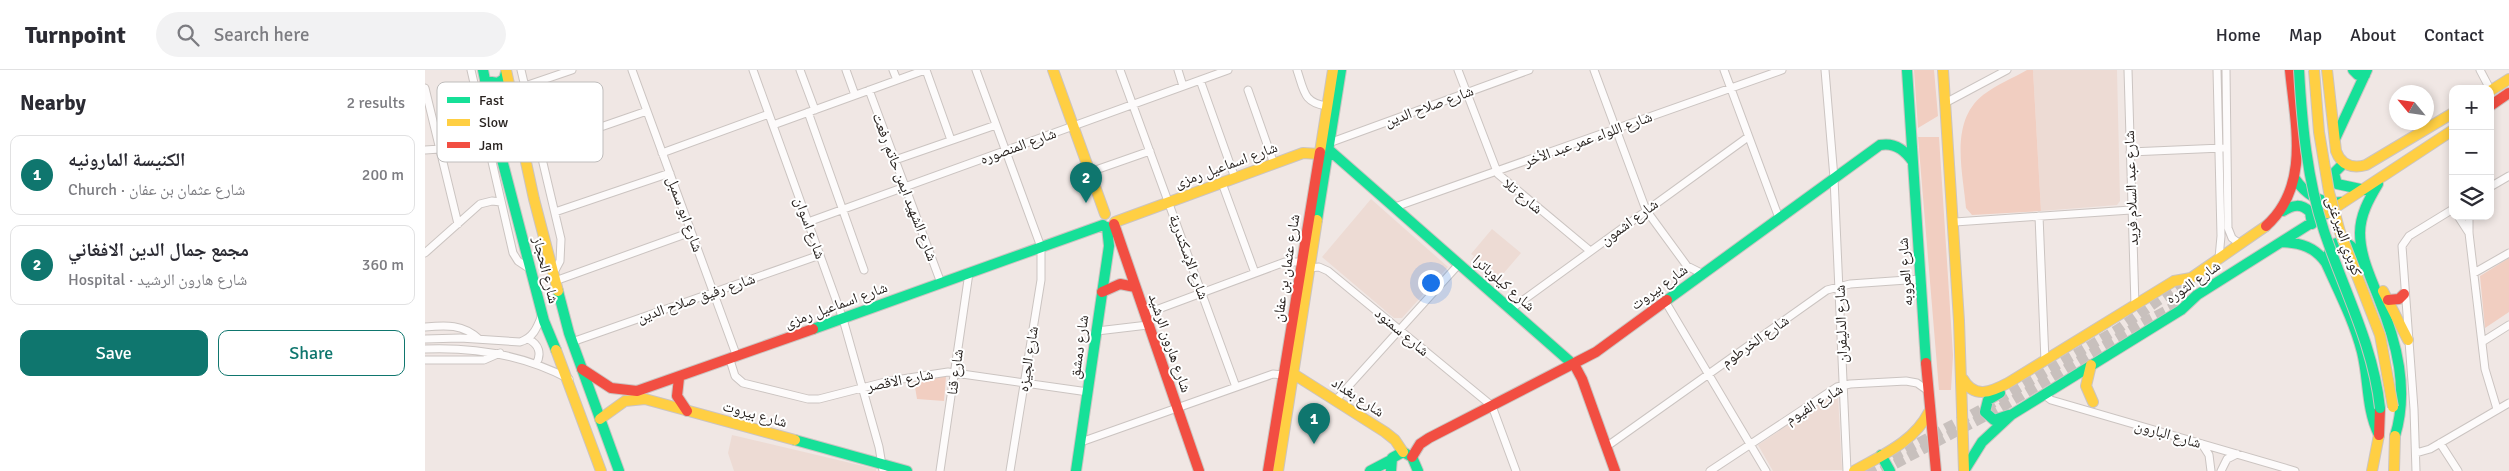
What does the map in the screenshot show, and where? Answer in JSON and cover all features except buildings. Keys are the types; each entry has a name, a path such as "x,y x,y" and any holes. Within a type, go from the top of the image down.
{"main road":[{"name":"شارع الحجاز","path":"483,70 485,81"},
{"path":"1053,70 1105,214 1113,215 1110,225"},
{"name":"شارع عثمان بن عفان","path":"1268,471 1288,374 1305,265 1319,154 1333,70"},
{"name":"شارع عثمان بن عفان","path":"1305,265 1329,146 1341,70"},
{"name":"شارع العروبه","path":"1907,70 1929,409 1936,471"},
{"path":"1943,70 1955,222 1963,379 1964,471"},
{"name":"شارع الثوره","path":"1963,379 1970,390 1979,394 2008,383 2174,281 2191,278 2268,224 2283,211 2291,196 2297,167 2290,70"},
{"name":"كوبري الميرغنى","path":"2299,70 2304,136 2313,190 2329,246 2370,346 2378,383 2380,408 2379,435 2372,471"},
{"name":"كوبري الميرغنى","path":"2314,70 2319,133 2329,192 2345,246 2381,335 2388,367 2395,436"},
{"path":"2327,70 2337,157 2343,164 2356,168 2366,165 2449,115"},
{"path":"2353,70 2358,75 2366,72"},
{"path":"499,82 504,78 506,71"},
{"path":"2335,139 2366,72"},
{"path":"2494,88 2509,79"},
{"path":"485,81 492,82"},
{"path":"2494,104 2508,95"},
{"name":"شارع الثوره","path":"1964,471 1987,437 2011,415 2181,310 2197,295 2365,190 2449,133"},
{"name":"شارع بيروت","path":"1391,466 1395,454 1412,463 1426,440 1596,352 1883,144 1890,143 1901,148 1913,163"},
{"name":"شارع كيلوباترا","path":"1329,146 1395,208 1574,365 1582,379 1615,471"},
{"name":"شارع اسماعيل رمزى","path":"581,369 608,387 627,392 646,389 941,283 1110,225 1306,152 1319,154"},
{"name":"شارع الحجاز","path":"504,162 542,315 569,379 601,471"},
{"name":"شارع الحجاز","path":"527,162 554,278 572,342 619,471"},
{"path":"2343,164 2334,173 2337,184 2365,190"},
{"path":"2382,177 2367,202 2361,220 2361,240 2368,270 2387,321 2397,358 2401,403 2395,436 2394,471"},
{"path":"2295,179 2301,188 2315,199 2327,203 2345,202"},
{"path":"2283,211 2294,205 2303,206 2311,214 2311,224"},
{"name":"شارع هارون الرشيد","path":"1110,225 1145,314 1199,471"},
{"name":"شارع دمشق","path":"1076,471 1109,246 1110,225"},
{"path":"2326,263 2330,246 2335,242 2344,241 2351,246 2358,259 2377,280 2408,340"},
{"path":"2282,242 2307,245 2318,252 2326,263 2358,338 2368,377 2372,420 2379,435"},
{"path":"1102,292 1120,284 1135,287"},
{"path":"2388,300 2399,299 2404,294"},
{"path":"2091,365 2086,386 2093,402"},
{"name":"شارع عثمان بن عفان","path":"1278,471 1288,374"},
{"name":"شارع بغداد","path":"1288,374 1335,400 1388,434 1412,463"},
{"path":"679,378 676,395 681,405 687,411"},
{"path":"2008,383 2002,392 1988,400 1985,409 1988,416 1994,420 2011,415"},
{"name":"شارع بيروت","path":"600,419 615,406 637,398 883,468 907,471"},
{"path":"1854,471 1917,432 1926,420 1929,409"},
{"path":"1881,455 1890,471"},
{"path":"1370,471 1391,466"}],"street":[{"path":"537,82 572,70"},
{"name":"شارع ابو سمبل","path":"632,70 713,292 733,358"},
{"name":"شارع اسوان","path":"753,70 843,319 883,468"},
{"path":"800,70 811,111 864,270"},
{"path":"846,70 855,95"},
{"path":"893,70 897,80"},
{"path":"773,125 926,70 951,140"},
{"path":"976,70 1041,248"},
{"name":"شارع الإسكندرية","path":"1121,70 1236,387"},
{"path":"1178,70 1183,86"},
{"name":"شارع المنصوره","path":"808,222 1228,70"},
{"path":"1297,70 1308,100 1316,105 1327,106"},
{"name":"شارع تلا","path":"1458,70 1496,172 1589,250"},
{"name":"شارع صلاح الدين","path":"1329,146 1529,70"},
{"path":"1594,70 1646,210 1687,266 1703,274"},
{"path":"1724,70 1779,218"},
{"name":"شارع اللواء عمر عبد الأخر","path":"1395,208 1782,70"},
{"name":"شارع الدليفران","path":"1825,70 1834,178 1847,471"},
{"path":"1945,103 2007,70"},
{"name":"شارع عبد السلام فريد","path":"2128,70 2135,306"},
{"path":"2217,70 2219,258"},
{"path":"2226,70 2228,228 2232,238 2240,244"},
{"path":"2480,70 2488,85"},
{"path":"1200,80 1235,178"},
{"path":"425,88 437,137"},
{"name":"شارع الشهيد ايمن حاتم رفعت","path":"869,90 941,283"},
{"path":"1248,90 1274,164"},
{"path":"603,126 647,111"},
{"path":"662,153 769,114"},
{"path":"895,160 996,125"},
{"name":"شارع اشمون","path":"1511,309 1589,250 1748,137"},
{"path":"2130,152 2227,148"},
{"path":"1090,172 1150,150"},
{"path":"443,162 458,224"},
{"path":"492,162 513,253 519,262 531,270"},
{"path":"543,162 562,250 554,278"},
{"path":"555,212 670,173"},
{"path":"2494,185 2509,176"},
{"path":"1222,183 1255,273"},
{"path":"425,253 480,204 493,201 501,202"},
{"path":"1955,222 2131,210"},
{"path":"2416,471 2404,294 2403,242 2409,236 2449,211"},
{"path":"2039,216 2045,361"},
{"path":"2461,220 2469,233"},
{"path":"2469,220 2485,369 2497,409"},
{"path":"554,278 691,232"},
{"name":"شارع الجيزه","path":"1010,471 1041,280 1041,248"},
{"path":"2474,273 2509,253"},
{"name":"شارع رفيق صلاح الدين","path":"572,342 820,255"},
{"path":"1145,314 1288,261 1305,265"},
{"path":"1335,400 1459,264"},
{"name":"شارع سمنود","path":"1305,265 1326,269 1492,406"},
{"name":"شارع قنا","path":"940,471 969,274"},
{"name":"شارع الخرطوم","path":"1606,447 1827,290 1839,286 1921,279"},
{"path":"1665,302 1766,471"},
{"path":"527,340 535,332 542,315"},
{"path":"1097,332 1148,325"},
{"path":"2482,342 2509,325"},
{"path":"425,327 457,326 469,330 479,339"},
{"path":"425,339 479,339 512,343 527,340 535,343 539,349 539,357 536,364"},
{"path":"425,349 463,349 499,353 536,364 569,379"},
{"path":"425,360 484,360 499,353"},
{"name":"شارع الاقصر","path":"733,358 735,376 741,382 801,398 819,399 862,387 925,374 955,372 1088,392"},
{"path":"1081,442 1274,374 1288,374"},
{"name":"شارع الفيوم","path":"1711,471 1832,390 1843,385 1907,381 1919,384 1928,391"},
{"name":"شارع البارون","path":"2043,394 2051,400 2295,471"},
{"path":"2416,453 2426,451 2441,443 2509,403"},
{"path":"1492,406 1516,471"},
{"path":"2202,443 2209,455 2211,471"},
{"path":"2441,443 2458,471"},
{"path":"2221,471 2227,459 2237,454"},
{"path":"593,471 597,458"}],"shaded area":[{"path":"1914,70 1934,70 1938,116 1918,128"},
{"path":"2027,70 2033,70 2041,211 1972,215 1966,208 1961,164 1962,133 1966,119 1972,106 1983,95"},
{"path":"2033,70 2117,70 2120,201 2117,205 2041,211"},
{"path":"1918,137 1939,137 1953,355 1951,390 1939,390"},
{"path":"1371,199 1448,267 1402,318 1394,318 1322,257"},
{"path":"1492,229 1521,253 1497,281 1471,260 1474,256 1471,254"},
{"path":"2509,258 2509,312 2485,328 2480,276"},
{"path":"946,376 944,401 917,399 914,381"},
{"path":"1834,394 1838,396 1842,470 1773,471 1758,445"},
{"path":"732,435 876,469 876,471 734,471 728,453"}],"tunnel":[{"path":"1866,471 1993,403 2118,329 2188,280"},
{"path":"1882,471 1997,410 2144,322 2189,299"}],"traffic: fast":[{"path":"483,70 485,82"},
{"path":"1317,220 1341,70"},
{"path":"1907,70 1926,363"},
{"path":"2299,70 2304,131 2313,192 2324,231 2357,318 2371,362 2380,408"},
{"path":"2353,70 2358,75 2365,75"},
{"path":"2335,139 2367,70"},
{"path":"500,82 504,79 506,72"},
{"path":"485,81 492,82"},
{"path":"1667,300 1880,145 1885,144 1899,148 1913,162"},
{"path":"1328,149 1575,366"},
{"path":"503,162 544,321 556,350"},
{"path":"2343,164 2334,173 2337,184 2365,190"},
{"path":"2295,179 2310,195 2322,201 2343,202"},
{"path":"2378,184 2363,214 2360,226 2360,242 2396,350 2401,384 2401,401 2395,436"},
{"path":"2283,211 2294,206 2303,207 2310,212 2312,224"},
{"path":"1964,471 1982,442 2011,415 2181,310 2197,295 2327,213"},
{"path":"813,329 1103,225"},
{"path":"1076,471 1109,246 1107,227"},
{"path":"2327,258 2333,244 2344,241 2351,246 2361,264"},
{"path":"2282,242 2295,243 2307,247 2317,253 2326,263 2359,340 2372,415 2379,435"},
{"path":"558,291 569,333 619,471"},
{"path":"2000,393 1988,400 1985,412 1994,420 2009,415"},
{"path":"795,440 907,471"},
{"path":"1391,471 1392,458 1403,452 1412,457 1418,471"},
{"path":"1881,455 1890,471"},
{"path":"1370,471 1391,460"}],"traffic: slow":[{"path":"506,70 509,82"},
{"path":"1053,70 1105,214"},
{"path":"1320,152 1333,70"},
{"path":"1943,70 1959,321 1964,471"},
{"path":"2314,70 2319,132 2329,192 2340,232 2380,335 2393,407"},
{"path":"2327,70 2336,151 2341,160 2348,165 2366,165 2449,115"},
{"path":"2494,88 2509,79"},
{"path":"2327,213 2449,133"},
{"path":"1115,222 1303,153 1319,154"},
{"path":"526,162 558,291"},
{"path":"1278,471 1317,220"},
{"path":"1963,379 1972,389 1983,392 2008,383 2174,281 2191,278 2266,226"},
{"path":"2383,291 2408,340"},
{"path":"556,350 601,471"},
{"path":"2091,365 2086,386 2093,402"},
{"path":"1292,373 1385,432 1395,440 1403,452"},
{"path":"600,419 625,401 645,399 795,440"},
{"path":"1854,471 1906,440 1915,432 1929,412"},
{"path":"2372,471 2379,435"},
{"path":"2394,471 2395,436"}],"traffic: jam":[{"path":"2266,226 2280,210 2289,192 2295,173 2297,153 2295,111 2290,70"},
{"path":"2494,103 2509,93"},
{"path":"1268,471 1320,152"},
{"path":"1114,224 1199,471"},
{"path":"1102,292 1120,284 1135,287"},
{"path":"2388,300 2399,299 2404,294"},
{"path":"1412,457 1420,444 1429,438 1596,352 1667,300"},
{"path":"582,369 611,388 637,391 813,329"},
{"path":"1926,363 1936,471"},
{"path":"1575,366 1582,379 1615,471"},
{"path":"679,378 677,396 687,411"},
{"path":"2379,435 2380,408"}],"place":[{"name":"مجمع جمال الدين الافغاني","path":"1086,203"},
{"name":"الكنيسة المارونيه","path":"1314,444"}]}
